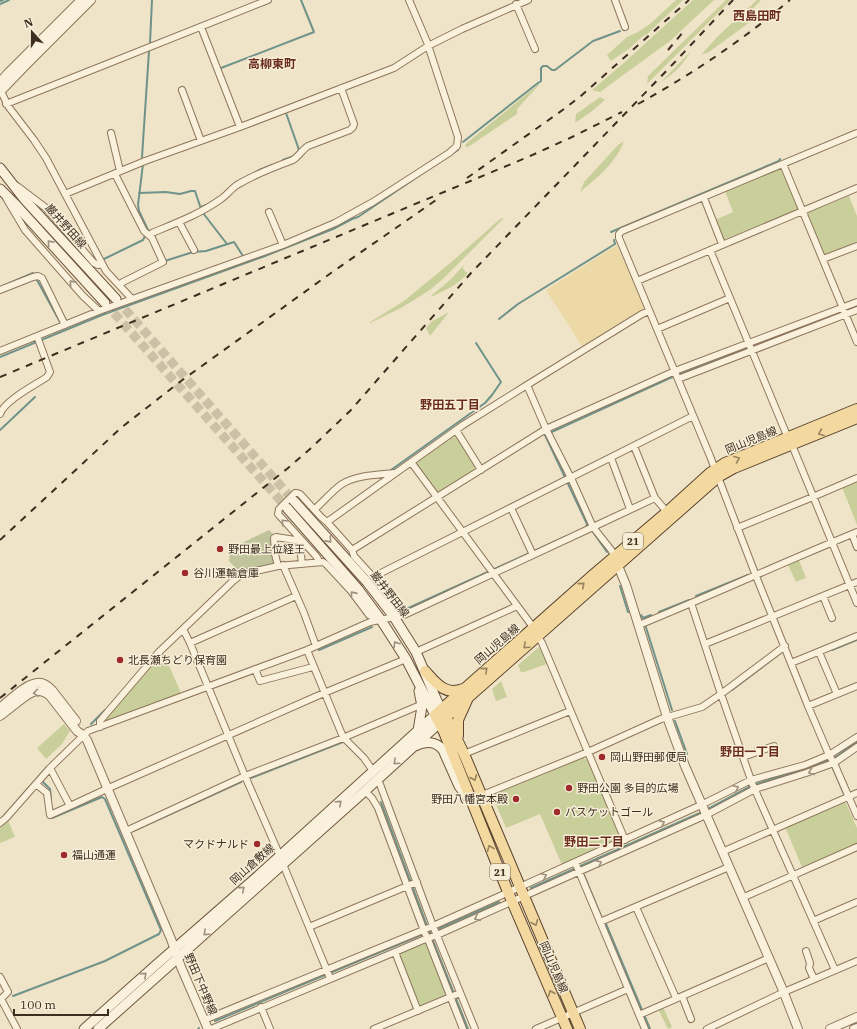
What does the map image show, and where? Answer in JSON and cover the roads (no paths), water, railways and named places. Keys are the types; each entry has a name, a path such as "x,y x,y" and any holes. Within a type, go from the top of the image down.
{"main road":[{"name":"巌井野田線","path":"0,168 25,200 116,299"},
{"name":"巌井野田線","path":"1,190 16,205 102,307"},
{"name":"岡山児島線","path":"616,561 667,512 717,473 728,471 857,409"},
{"name":"岡山児島線","path":"790,441 857,418"},
{"name":"岡山児島線","path":"440,716 717,473"},
{"name":"巌井野田線","path":"294,501 366,582 406,634 425,671 440,716"},
{"name":"巌井野田線","path":"287,508 358,589 381,620 440,716"},
{"path":"425,671 437,684 447,690 467,693 458,720 457,729 459,743"},
{"path":"415,676 422,706 418,731"},
{"name":"岡山児島線","path":"440,716 459,743 464,754 580,1029"},
{"name":"岡山児島線","path":"440,716 444,732 470,800 567,1029"},
{"name":"岡山倉敷線","path":"84,1029 174,948 365,791 376,775 418,731 440,716"},
{"name":"岡山倉敷線","path":"98,1029 178,958 349,794 412,748 440,716"},
{"path":"412,748 421,743 427,742 441,747 459,786 470,800"}],"street":[{"path":"81,0 71,14 0,91 6,104 44,154 106,271 132,299"},
{"path":"0,82 71,14 91,0"},
{"path":"6,104 268,0"},
{"path":"0,351 38,339 102,307 132,299 283,245 336,223 373,202 449,153 457,146 458,137 427,42 409,0"},
{"path":"65,194 145,161 240,127 394,68 428,46 517,3 528,0"},
{"path":"615,0 625,27"},
{"path":"517,3 535,49"},
{"path":"201,27 240,127"},
{"path":"149,234 179,222 202,210 221,199 240,184 264,171 297,157 304,148 350,130 354,124 341,88"},
{"path":"182,90 201,141"},
{"path":"111,132 117,172 144,231 152,238 163,262 119,285"},
{"path":"857,133 622,231 619,234 619,238 717,473 737,528 808,706 857,816"},
{"path":"783,164 857,342"},
{"path":"10,180 46,208 94,263 98,265 102,264"},
{"path":"637,280 857,188"},
{"path":"704,198 722,244"},
{"path":"269,212 283,245"},
{"path":"179,222 194,250"},
{"path":"823,260 857,246"},
{"path":"710,250 857,603"},
{"path":"0,290 33,277 38,276 42,278 65,325"},
{"path":"657,329 730,298"},
{"path":"352,550 481,470 548,432 676,375 844,311 857,302"},
{"path":"844,311 857,310"},
{"path":"327,522 456,430 526,385 649,311"},
{"path":"0,414 8,402 47,377 50,372 38,339"},
{"path":"526,385 568,479 593,527 612,551 642,623 667,717 685,766 784,992 798,1029"},
{"path":"373,577 693,416"},
{"path":"456,430 481,470"},
{"path":"634,446 654,498 667,512"},
{"path":"611,458 630,509"},
{"path":"411,462 492,571 542,643 625,840"},
{"path":"315,510 342,484 353,479 395,473"},
{"path":"737,528 857,478"},
{"path":"318,562 316,556 278,514 279,509 293,494 300,494 352,550 354,556 373,577 388,597 394,607 394,617"},
{"path":"0,823 50,768 83,735 88,732 307,650 370,622 404,615 492,571 593,527 654,498"},
{"path":"511,508 532,553"},
{"path":"642,623 756,576 832,542 853,535 857,547"},
{"path":"299,537 302,564"},
{"path":"299,537 295,540 274,538 275,554 296,596 316,646"},
{"path":"100,727 100,721 158,653 242,574 280,566 323,562 351,591 369,615 381,620"},
{"path":"705,644 857,582"},
{"path":"190,643 296,596"},
{"path":"823,596 832,618"},
{"path":"691,603 753,785 835,970"},
{"path":"416,652 517,606"},
{"path":"183,629 328,974"},
{"path":"792,663 857,636"},
{"path":"470,800 588,752 661,719 702,707 785,646"},
{"path":"307,650 343,737 364,758 376,775 412,884 454,995 463,1029"},
{"path":"819,652 837,694"},
{"path":"36,784 47,793 50,816 324,693 406,659"},
{"path":"255,669 260,681 313,667"},
{"name":"野田下中野線","path":"0,708 26,688 37,683 44,684 52,690 82,728 83,735 87,740 209,1029"},
{"path":"808,706 857,686"},
{"path":"0,716 27,695 40,691 50,696 77,731 83,735"},
{"path":"126,831 245,776 338,740 418,706"},
{"path":"464,754 570,711"},
{"path":"209,1029 261,1007 328,974 522,892 704,810 753,785 805,765 831,759 857,737"},
{"path":"743,757 774,746"},
{"path":"204,1020 328,974 394,952 430,932 577,867 625,840 704,810 753,785 806,773 857,747"},
{"path":"50,768 70,806"},
{"path":"365,791 372,798 378,808 412,884 454,995 475,1029"},
{"path":"722,852 857,793"},
{"path":"742,898 857,847"},
{"path":"577,867 645,1029"},
{"path":"600,922 729,867"},
{"path":"309,927 412,884"},
{"path":"813,921 857,902"},
{"path":"636,906 679,997 692,1019"},
{"path":"806,951 810,963 809,968 814,979"},
{"path":"394,952 418,1011"},
{"path":"639,1015 769,958"},
{"path":"707,1029 784,992 857,961"},
{"path":"0,977 8,992 0,999 17,1029"},
{"path":"536,1029 628,989"},
{"path":"374,1029 454,995"},
{"path":"261,1007 270,1029"},
{"path":"830,1029 857,1017"}],"waterway":[{"path":"0,4 9,0"},
{"path":"150,43 152,0"},
{"path":"221,68 314,32 301,0"},
{"path":"463,142 541,81 541,68 543,66 547,66 552,70 555,70 593,41 620,31"},
{"path":"142,157 149,51"},
{"path":"286,113 298,147 299,151 297,153"},
{"path":"453,153 458,150"},
{"path":"283,160 294,156"},
{"path":"612,232 779,161 780,159"},
{"path":"104,259 143,240 148,230 139,211 138,205 143,164"},
{"path":"259,170 272,165"},
{"path":"0,357 102,315 265,256 333,229 358,217 429,169"},
{"path":"139,193 166,192 180,194 195,191 201,209"},
{"path":"201,207 206,205"},
{"path":"203,213 227,244"},
{"path":"499,319 518,304 615,244 614,240"},
{"path":"165,261 193,252 206,251 234,242 243,256"},
{"path":"0,287 33,273 34,274"},
{"path":"37,280 60,322"},
{"path":"585,528 587,524 545,435 670,378 857,306"},
{"path":"391,470 485,403 501,382 476,343"},
{"path":"0,430 35,397"},
{"path":"593,532 607,552"},
{"path":"838,543 857,535"},
{"path":"404,610 567,536"},
{"path":"800,559 829,547"},
{"path":"696,596 748,575"},
{"path":"620,586 628,612 630,612"},
{"path":"659,612 689,600"},
{"path":"641,615 672,710"},
{"path":"643,618 651,615"},
{"path":"319,650 372,627"},
{"path":"832,650 857,640"},
{"path":"732,690 782,652"},
{"path":"91,724 105,710"},
{"path":"675,721 687,754"},
{"path":"251,778 343,742"},
{"path":"706,810 753,785 834,758 857,742"},
{"path":"832,766 844,794"},
{"path":"2,818 47,767"},
{"path":"42,781 50,789 51,799"},
{"path":"133,831 241,782"},
{"path":"13,996 105,961 159,934 161,930 105,799 102,797 52,818"},
{"path":"381,802 430,934"},
{"path":"531,888 702,812"},
{"path":"584,875 601,916"},
{"path":"215,1021 438,929 499,902"},
{"path":"606,924 642,1010"},
{"path":"432,938 468,1029"},
{"path":"645,1017 650,1029"}],"tunnel":[{"path":"116,299 294,501"},
{"path":"105,303 287,508"}],"railway":[{"path":"467,178 582,95 689,0"},
{"path":"0,698 288,468 350,411 471,273 733,0"},
{"path":"638,104 717,56 790,0"},
{"path":"668,50 684,31"},
{"path":"0,377 528,157 622,112"},
{"path":"0,540 122,427 181,381 331,273 439,198"}],"place":[{"name":"野田最上位経王","path":"220,549"},
{"name":"谷川運輸倉庫","path":"185,573"},
{"name":"北長瀬ちどり保育園","path":"120,660"},
{"name":"岡山野田郵便局","path":"602,757"},
{"name":"野田公園 多目的広場","path":"569,788"},
{"name":"野田八幡宮本殿","path":"516,799"},
{"name":"バスケットゴール","path":"557,812"},
{"name":"マクドナルド","path":"257,844"},
{"name":"福山通運","path":"64,855"}],"district":[{"name":"西島田町","path":"757,15"},
{"name":"高柳東町","path":"272,63"},
{"name":"野田五丁目","path":"450,404"},
{"name":"野田一丁目","path":"750,751"},
{"name":"野田二丁目","path":"594,841"}]}
